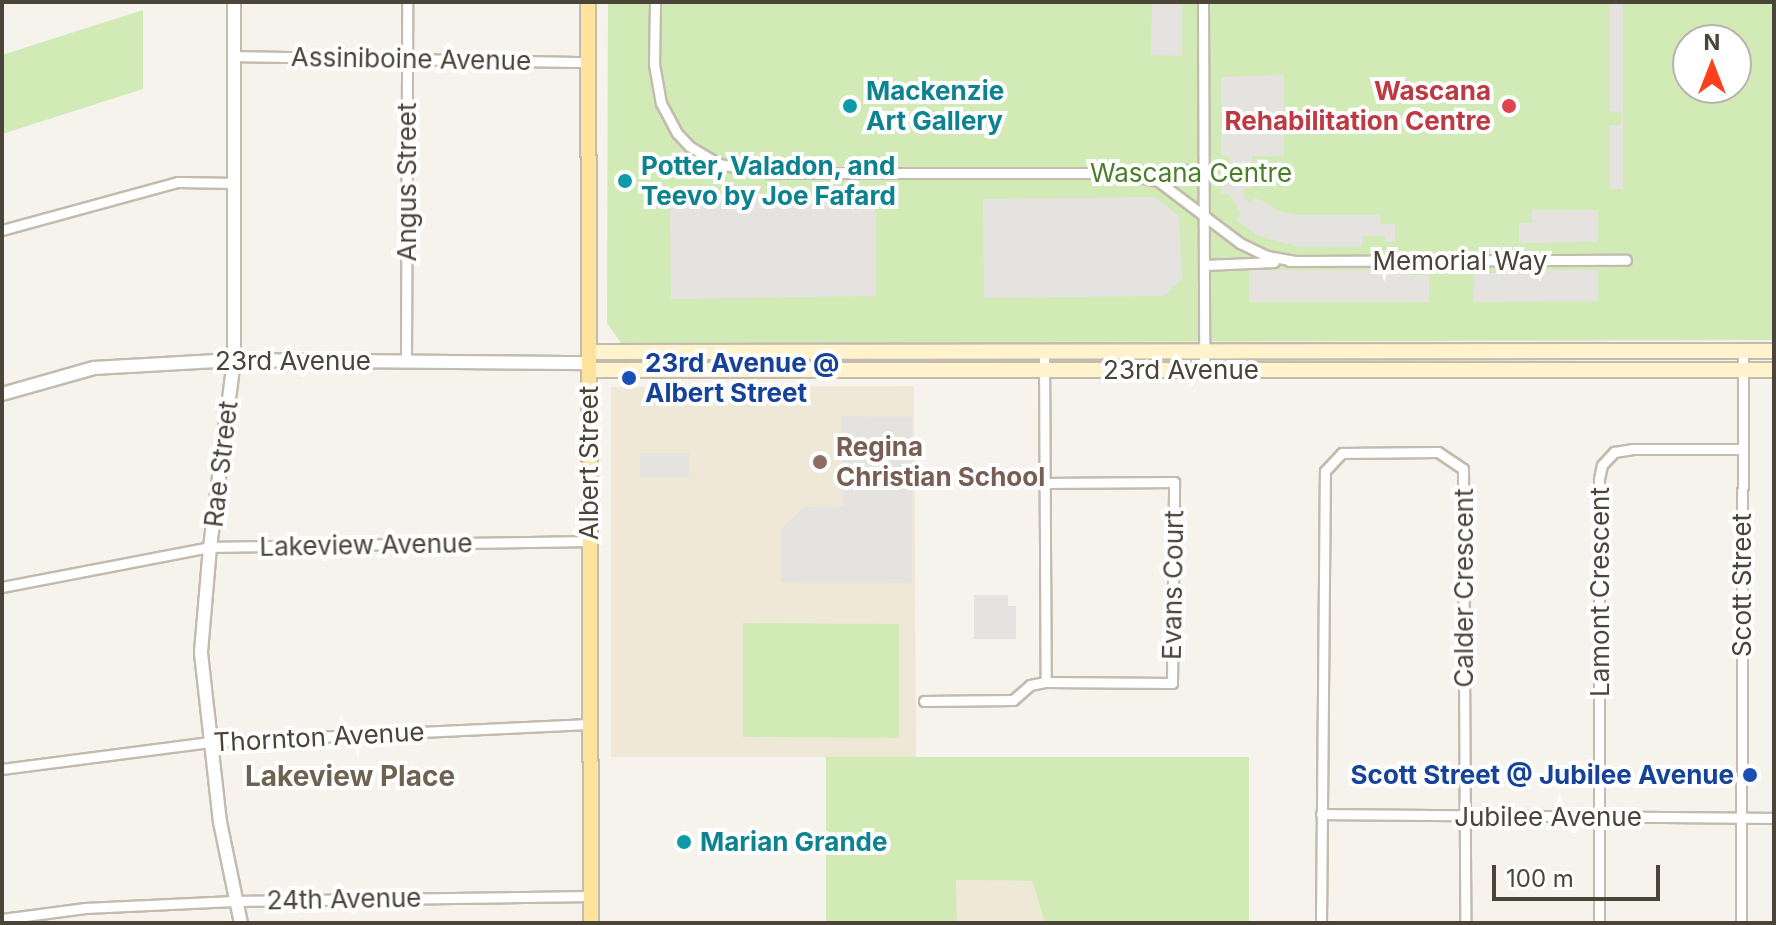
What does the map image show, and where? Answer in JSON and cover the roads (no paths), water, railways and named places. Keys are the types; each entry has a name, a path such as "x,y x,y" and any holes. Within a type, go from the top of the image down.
{"main road":[{"name":"Albert Street","path":"588,2 591,923"},
{"name":"23rd Avenue","path":"589,362 1044,352 1774,351"},
{"name":"23rd Avenue","path":"589,362 1044,370 1774,370"}],"street":[{"name":"Rae Street","path":"234,2 234,360 210,547 201,653 209,742 234,901 241,923"},
{"name":"Angus Street","path":"406,361 407,2"},
{"name":"Memorial Way","path":"655,2 654,64 661,103 677,133 689,146 719,164 770,173 1123,173 1158,181 1240,243 1267,256 1294,261"},
{"path":"1203,2 1204,370"},
{"name":"Assiniboine Avenue","path":"234,56 587,62"},
{"path":"1123,173 1204,170"},
{"path":"2,230 178,182 234,183"},
{"name":"Memorial Way","path":"1205,265 1294,261 1626,260"},
{"name":"Scott Street","path":"1741,923 1743,351"},
{"path":"924,701 1013,700 1030,685 1046,682 1044,352"},
{"name":"23rd Avenue","path":"2,394 94,368 234,360 589,362"},
{"name":"Lamont Crescent","path":"1600,817 1599,479 1602,465 1614,452 1632,449 1742,449"},
{"name":"Calder Crescent","path":"1321,814 1325,471 1342,453 1438,452 1463,469 1465,817"},
{"name":"Evans Court","path":"1045,483 1174,482 1172,683 1046,682"},
{"name":"Lakeview Avenue","path":"2,587 210,547 589,541"},
{"name":"Thornton Avenue","path":"2,769 209,742 590,724"},
{"path":"1321,814 1321,923"},
{"name":"Jubilee Avenue","path":"1321,814 1774,818"},
{"path":"1465,817 1465,923"},
{"path":"1599,923 1600,817"},
{"name":"24th Avenue","path":"2,919 85,908 234,901 591,896"}],"place":[{"name":"Mackenzie Art Gallery","path":"850,106"},
{"name":"Wascana Rehabilitation Centre","path":"1509,106"},
{"name":"Potter, Valadon, and Teevo by Joe Fafard","path":"625,181"},
{"name":"23rd Avenue @ Albert Street","path":"629,378"},
{"name":"Regina Christian School","path":"820,462"},
{"name":"Scott Street @ Jubilee Avenue","path":"1750,775"},
{"name":"Marian Grande","path":"684,842"}],"district":[{"name":"Lakeview Place","path":"350,776"}],"park label":[{"name":"Wascana Centre","path":"1191,173"}]}
